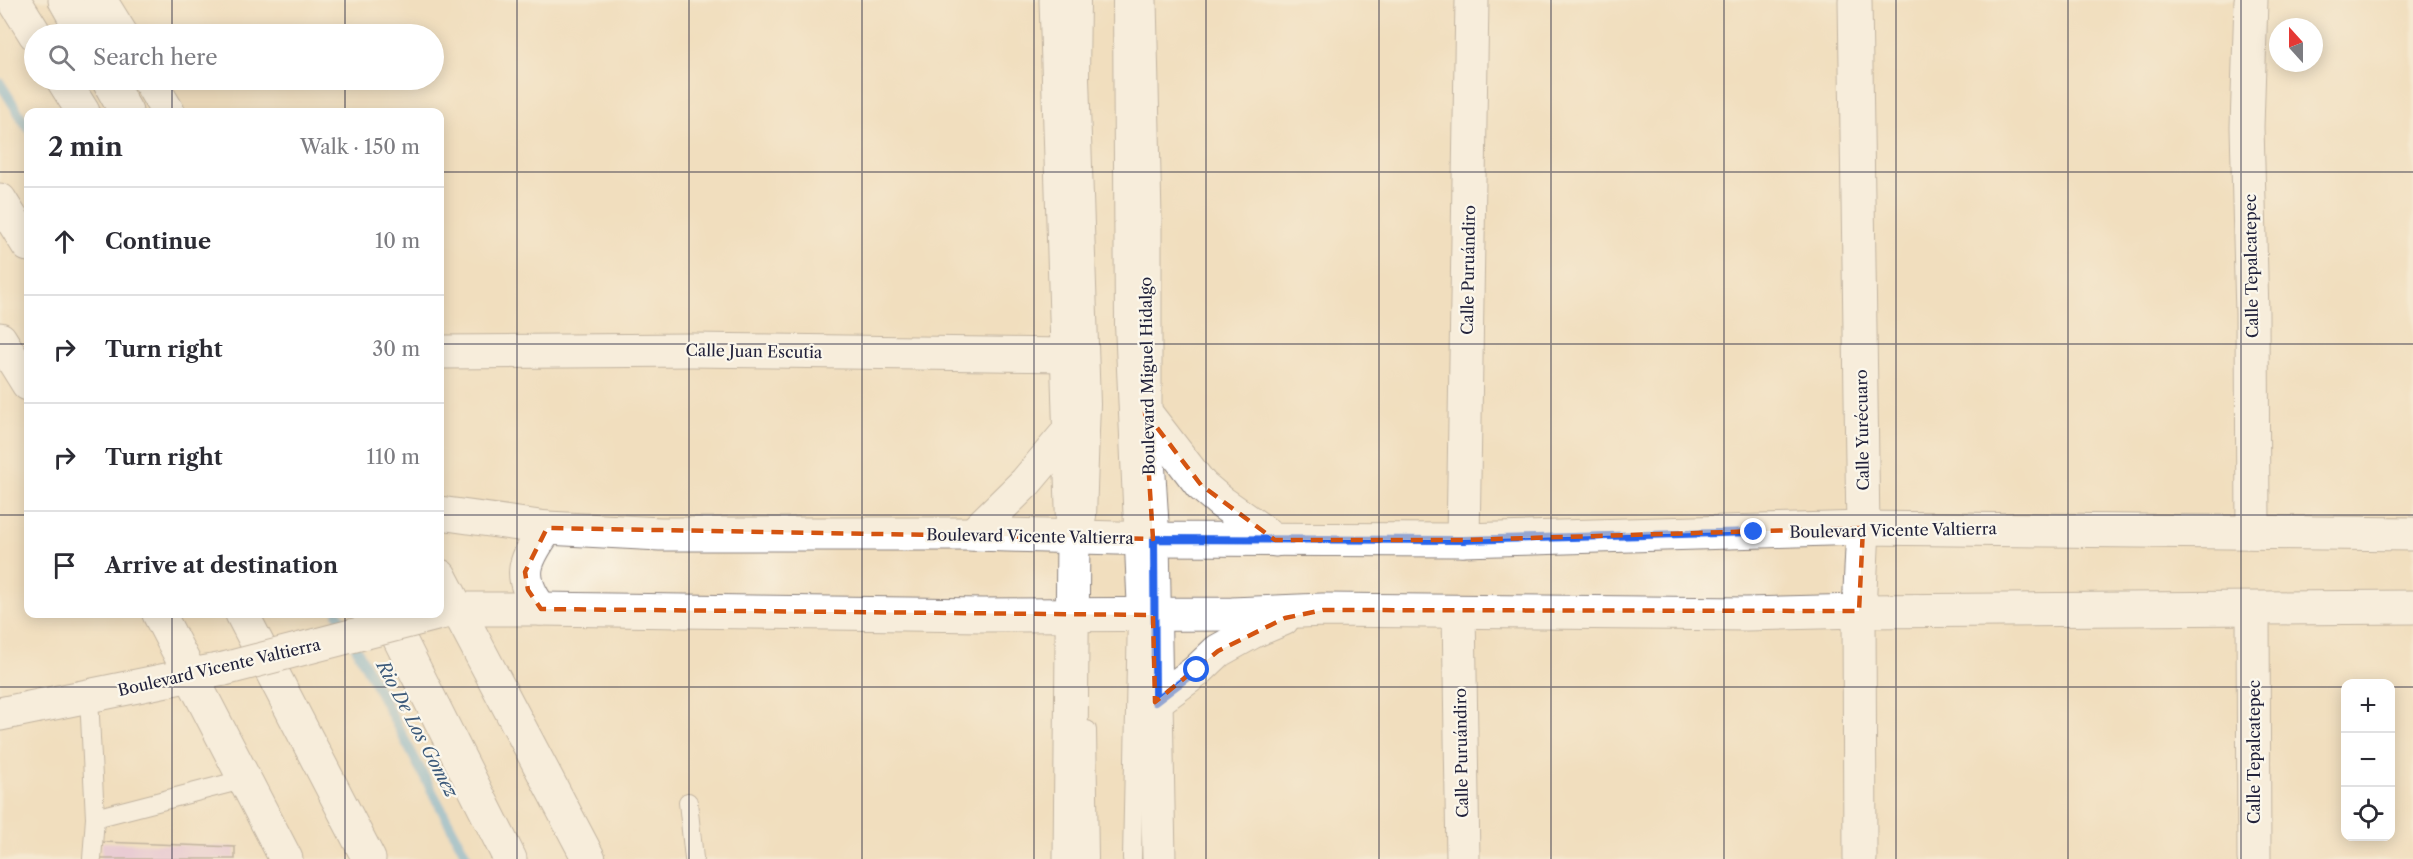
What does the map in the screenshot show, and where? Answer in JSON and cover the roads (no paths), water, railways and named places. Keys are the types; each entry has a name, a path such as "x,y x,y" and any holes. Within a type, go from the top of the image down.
{"main road":[{"path":"14,0 29,24"},
{"path":"64,0 78,24"},
{"path":"100,0 115,24"},
{"path":"1056,0 1069,431 1080,538 1070,859"},
{"name":"Boulevard Miguel Hidalgo","path":"1140,0 1145,219 1145,615 1155,702 1159,859"},
{"name":"Calle Puruándiro","path":"1463,540 1472,0"},
{"name":"Calle Yurécuaro","path":"1856,0 1863,528 1858,611 1860,859"},
{"name":"Calle Tepalcatepec","path":"2251,0 2247,127 2252,314 2253,532"},
{"path":"69,90 80,108"},
{"path":"114,90 124,108"},
{"path":"154,90 166,108"},
{"path":"0,200 24,237"},
{"path":"0,218 24,239"},
{"path":"0,339 24,378"},
{"name":"Calle Juan Escutia","path":"444,352 692,350 1068,356"},
{"path":"1145,412 1201,485 1275,540"},
{"path":"973,534 1026,482 1069,431"},
{"name":"Boulevard Vicente Valtierra","path":"444,514 546,528 660,534 973,534 1144,539 1463,540 1863,528 2413,534"},
{"path":"541,609 528,590 525,572 530,553 546,528"},
{"name":"Boulevard Vicente Valtierra","path":"444,612 541,609 1145,615 1323,610 1746,614 1858,611 2413,607"},
{"name":"Calle Tepalcatepec","path":"2253,609 2254,859"},
{"path":"1155,702 1218,651 1254,631 1285,618 1323,610"},
{"name":"Calle Puruándiro","path":"1459,612 1463,859"},
{"path":"444,614 589,859"},
{"path":"161,618 286,859"},
{"path":"244,618 369,859"},
{"path":"389,618 510,859"},
{"name":"Boulevard Vicente Valtierra","path":"0,714 224,669 420,618"}],"lane":[{"path":"1080,538 1091,404 1080,78 1081,0"},
{"path":"1122,0 1124,324 1144,539"},
{"path":"1078,615 1089,859"},
{"path":"1132,859 1145,615"},
{"path":"89,697 95,818 92,859"},
{"path":"95,818 246,780"},
{"path":"688,802 694,859"}],"waterway":[{"name":"Rio De Los Gomez","path":"0,83 24,122"},
{"name":"Rio De Los Gomez","path":"340,618 468,859"}]}
